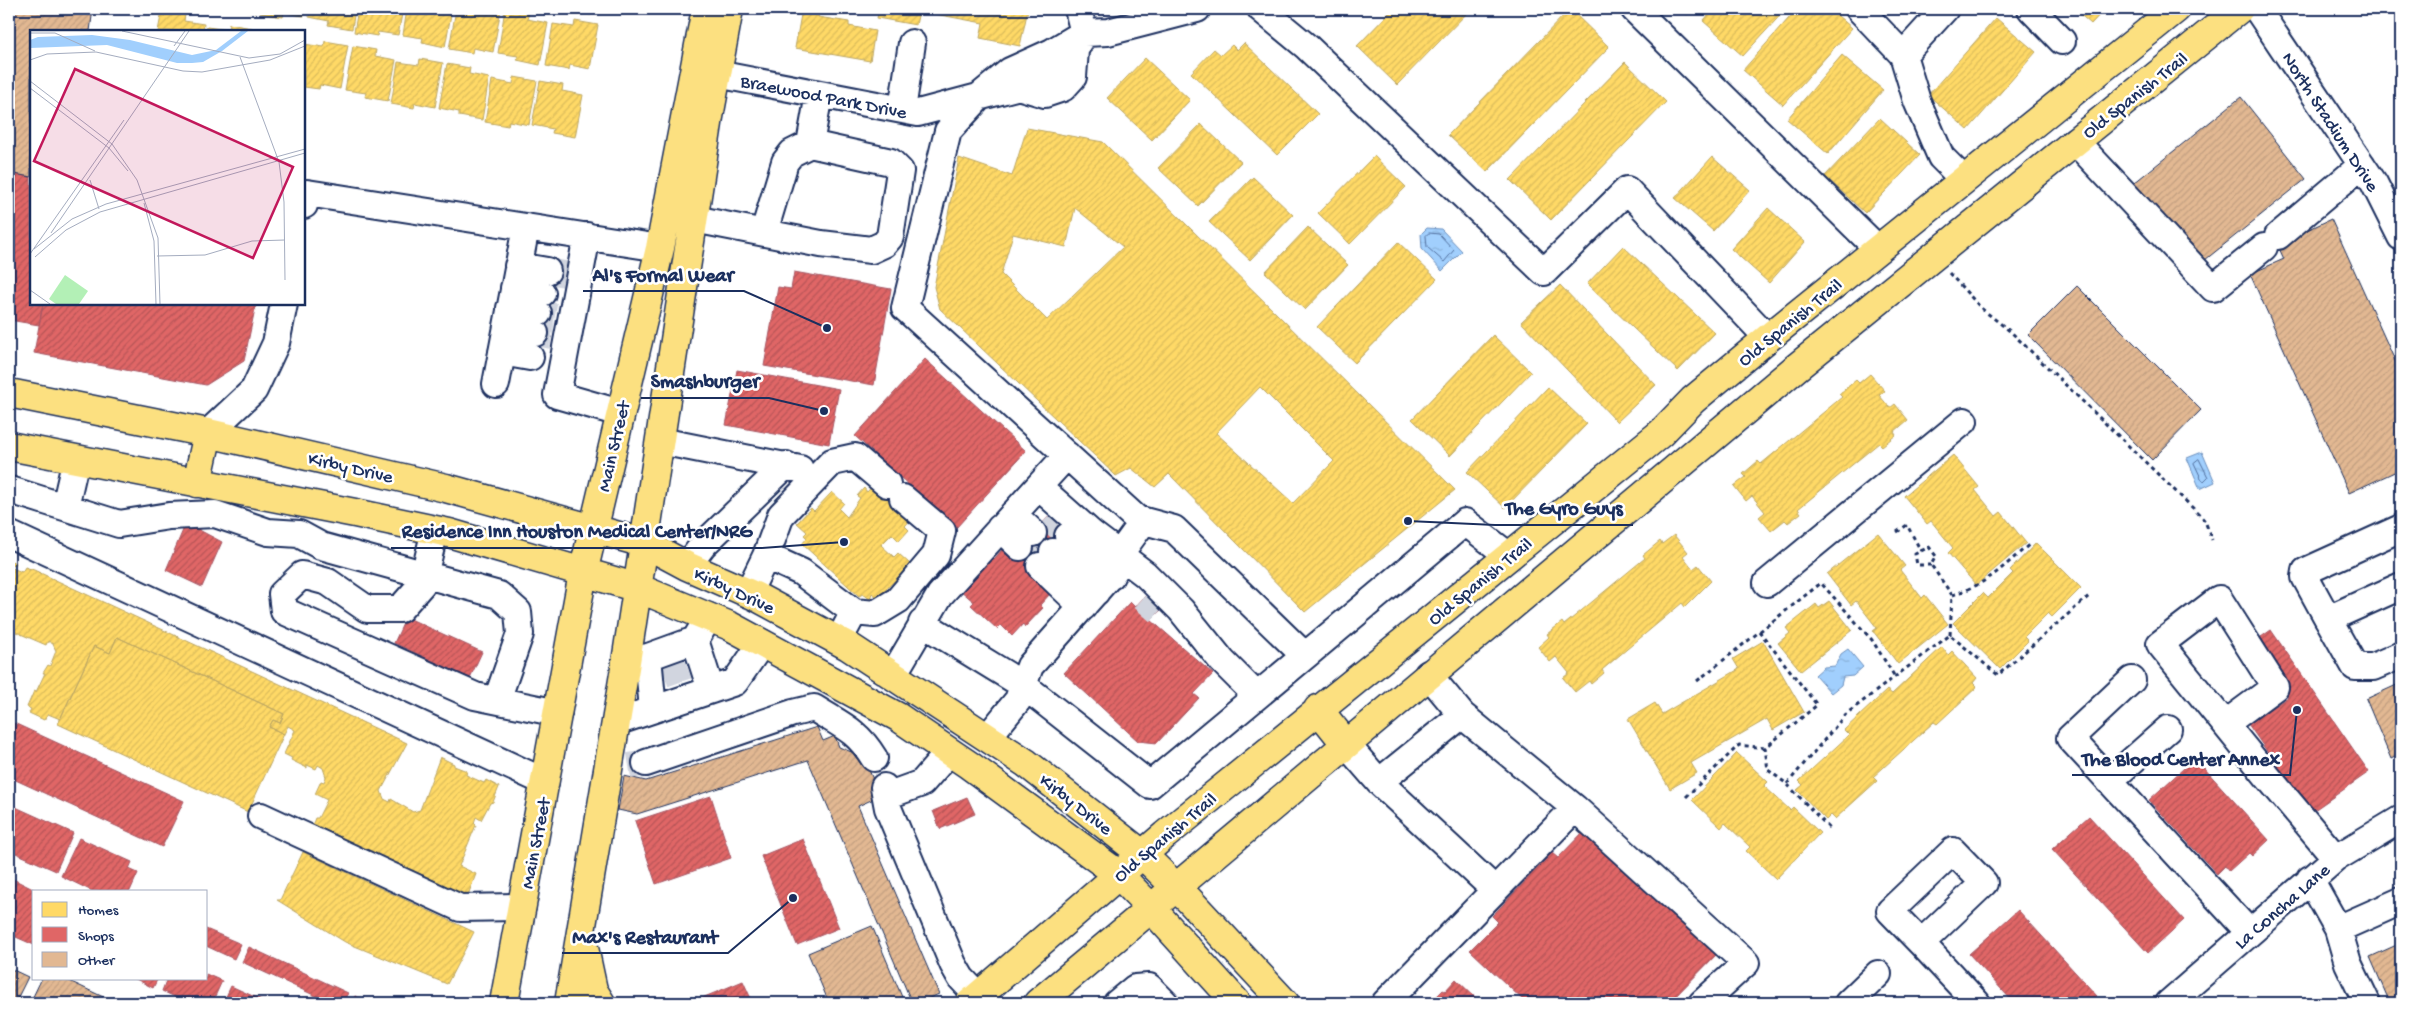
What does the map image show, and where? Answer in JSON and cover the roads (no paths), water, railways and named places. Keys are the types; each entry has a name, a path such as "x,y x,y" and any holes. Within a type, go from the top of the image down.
{"main road":[{"name":"Main Street","path":"568,1003 581,937 637,764 616,722 667,663 638,588 694,220 706,72 706,9"},
{"name":"Main Street","path":"504,1003 583,573 660,248 706,72 729,9"},
{"name":"Old Spanish Trail","path":"974,1000 1142,854 1318,709 1661,433 1693,400 1768,338 2176,9"},
{"name":"Old Spanish Trail","path":"1038,1003 1428,674 1797,367 2030,176 2239,9"},
{"path":"2002,148 2030,176"},
{"path":"1768,338 1797,367"},
{"name":"Kirby Drive","path":"9,394 208,433 446,488 594,527 644,543 687,566 748,593 838,641 1026,763 1142,854 1285,1003"},
{"path":"198,483 208,433"},
{"path":"1661,433 1687,460"},
{"name":"Kirby Drive","path":"9,446 435,530 638,588 708,617 762,643 875,704 950,752 1118,874 1236,1003"},
{"path":"1509,556 1536,584"},
{"path":"875,704 893,675"},
{"path":"1318,709 1346,744"},
{"path":"581,937 594,990 601,1003"}],"street":[{"path":"1197,9 1108,32 1079,31 1052,52 1010,71 981,95 948,131 905,308 1143,522 1174,529 1305,656"},
{"path":"1261,9 1306,47 1544,272 1627,190 1768,338"},
{"path":"1634,9 1878,249"},
{"path":"1859,9 1903,55 1917,101 1941,157 1963,180"},
{"path":"1903,55 1945,9"},
{"path":"2031,9 2062,41"},
{"name":"North Stadium Drive","path":"2257,9 2374,183 2401,236"},
{"name":"Braewood Park Drive","path":"706,72 918,113 1027,84 1061,63 1079,31"},
{"path":"902,110 912,42"},
{"path":"810,144 819,94"},
{"path":"2075,141 2213,288 2362,165"},
{"path":"694,220 821,244 871,250 884,244 890,237 900,171 891,162 810,144 792,153 785,162 764,232"},
{"path":"305,201 307,193 660,248"},
{"path":"496,384 526,227"},
{"path":"587,236 555,316 557,395 620,413"},
{"path":"208,433 254,390 276,343 284,305"},
{"path":"510,308 555,316"},
{"path":"510,308 555,316"},
{"path":"510,308 555,316"},
{"path":"1767,583 1964,420"},
{"path":"660,442 793,467 703,545 687,566"},
{"path":"748,593 766,556 781,515 832,462 858,453 895,491 945,528 936,555 898,600 875,614 854,612 801,572 766,556"},
{"path":"893,675 940,595 1067,455"},
{"path":"65,507 76,459"},
{"path":"193,515 198,483"},
{"path":"10,490 119,524 169,516 215,514 268,532 300,534 321,546 499,595 518,612 520,634 497,700"},
{"path":"300,534 304,503"},
{"path":"1014,513 1031,536 1014,513"},
{"path":"1014,513 1092,534 1099,587"},
{"path":"988,737 1018,700 1030,666 1099,587 1143,522"},
{"path":"922,623 1023,685 1150,785 1465,522 1509,556"},
{"path":"2401,528 2306,571 2305,577 2355,667 2373,667 2401,655"},
{"path":"435,530 422,584 400,609 367,609 328,582 302,575 282,594 284,611 474,696 558,713"},
{"path":"9,534 545,782"},
{"path":"1222,661 1151,605 1099,587 1051,555 1099,587 1145,574 1181,610 1222,661 1256,695"},
{"path":"2328,619 2401,586"},
{"path":"2225,724 2275,687 2219,599 2160,644 2225,724 2336,858"},
{"path":"838,641 854,612"},
{"path":"654,709 667,663 708,617"},
{"path":"616,722 735,682 762,643"},
{"path":"667,663 711,690"},
{"path":"1428,674 1462,715 1575,808 1746,963 1702,1003"},
{"path":"2132,680 2070,738 2248,932"},
{"path":"832,719 850,690"},
{"path":"637,764 793,713 814,708 854,732 864,741 874,758"},
{"path":"1379,782 1462,715"},
{"path":"2109,781 2168,729"},
{"path":"1346,744 1379,782 1495,890"},
{"path":"950,752 922,784 885,792 888,808 953,964 974,1000"},
{"path":"1385,1003 1575,808"},
{"path":"261,816 460,908 522,907"},
{"name":"La Concha Lane","path":"2170,1003 2248,932 2336,858 2401,819"},
{"path":"2310,879 2338,930 2348,963 2367,1003"},
{"path":"2338,930 2401,901"},
{"path":"1921,943 1977,1003"},
{"path":"1848,1003 1878,974"},
{"path":"1118,1003 1135,988 1149,987 1164,1003"}],"water":[{"path":"1427,228 1441,229 1462,251 1442,271 1422,249 1421,234"},
{"path":"2202,452 2215,482 2200,489 2187,458"},
{"path":"1848,649 1863,667 1853,676 1843,677 1841,685 1831,693 1815,675 1824,667 1835,666 1841,654"}],"tunnel":[{"path":"547,271 565,274"},
{"path":"538,313 555,316"},
{"path":"535,333 552,336"},
{"path":"1048,517 1068,536"},
{"path":"1026,540 1047,559"},
{"path":"1143,598 1159,612"},
{"path":"664,674 687,666"},
{"path":"629,766 646,763"}],"place":[{"name":"Al's Formal Wear","path":"827,328"},
{"name":"Smashburger","path":"824,411"},
{"name":"The Gyro Guys","path":"1408,521"},
{"name":"Residence Inn Houston Medical Center/NRG","path":"844,542"},
{"name":"The Blood Center Annex","path":"2297,710"},
{"name":"Max's Restaurant","path":"793,898"}]}
